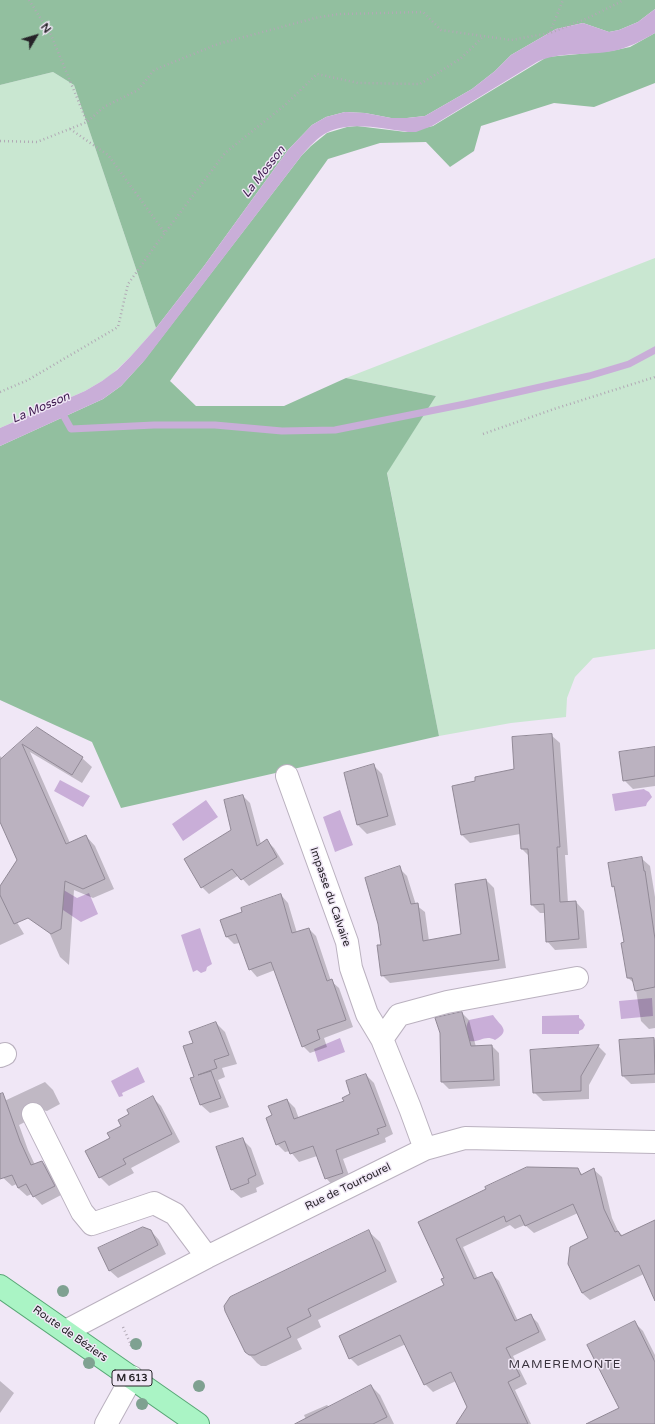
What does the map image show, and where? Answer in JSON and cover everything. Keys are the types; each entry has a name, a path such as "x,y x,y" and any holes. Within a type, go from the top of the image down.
{"main road":[{"name":"Route de Béziers","path":"0,1286 198,1424"}],"street":[{"name":"Impasse du Calvaire","path":"287,776 347,942 351,968 367,1014 382,1039 425,1149"},
{"path":"382,1039 399,1015 447,1002 577,978"},
{"path":"33,1114 82,1212 92,1224 154,1203 175,1214 207,1257"},
{"name":"Rue de Tourtourel","path":"66,1332 207,1257 425,1149 465,1138 655,1142"},
{"path":"106,1424 126,1373"}],"path":[{"path":"29,0 51,35 87,122"},
{"path":"550,33 563,0"},
{"path":"0,140 37,142 87,122 104,107 138,90 154,70 218,44 315,18 339,14 423,12 441,30 511,40 550,33 588,18 624,0"},
{"path":"0,392 28,380 118,327 128,284 225,153 285,105 317,74 358,83 420,84 460,59 484,36"},
{"path":"69,129 108,155 165,233"},
{"path":"483,434 554,409 655,377"},
{"path":"123,1326 131,1345 126,1373"}],"green space":[{"path":"0,0 655,0 655,9 638,22 619,30 609,32 583,23 556,29 511,55 495,71 472,89 425,116 391,118 365,113 345,112 326,117 312,125 288,150 204,266 156,328 74,85 53,72 0,85"},
{"path":"655,33 655,83 594,107 554,103 481,126 474,151 450,167 426,142 380,143 328,159 170,381 196,406 284,406 346,378 436,396 387,473 439,736 121,808 92,742 0,700 0,446 103,399 121,386 142,363 302,155 327,133 347,127 357,126 406,132 433,126 547,57 611,51 630,47"},
{"path":"53,72 74,85 156,328 131,356 110,376 85,391 0,428 0,85"},
{"path":"655,258 655,649 593,658 575,677 567,698 566,717 511,723 439,736 387,472 436,396 346,378"}],"shaded area":[{"path":"655,9 655,33 645,39 619,50 555,56 537,62 432,126 416,132 408,132 357,126 337,129 324,134 302,155 145,360 121,386 103,399 0,446 0,428 85,391 117,370 131,356 156,328 204,266 288,150 312,125 326,117 345,112 365,113 391,118 425,116 472,89 495,71 511,55 556,29 583,23 609,32 619,30 638,22"},
{"path":"60,780 90,796 83,807 54,791"},
{"path":"644,789 649,792 652,797 646,806 615,811 612,794"},
{"path":"206,800 218,817 183,841 172,824"},
{"path":"340,810 353,845 335,852 323,817"},
{"path":"57,886 77,898 89,893 98,914 81,922 48,900"},
{"path":"200,928 212,964 207,967 206,971 201,973 197,970 193,972 181,935"},
{"path":"652,998 653,1016 621,1019 619,1001"},
{"path":"493,1015 504,1031 500,1037 495,1040 485,1038 470,1041 466,1030 469,1020"},
{"path":"579,1015 579,1018 585,1025 583,1029 579,1031 579,1034 542,1034 542,1016"},
{"path":"340,1038 345,1052 318,1062 314,1049"},
{"path":"138,1067 145,1082 122,1093 123,1096 119,1097 111,1081"}],"building":[{"path":"37,727 83,757 72,775 22,744 66,844 86,835 105,879 83,889 65,881 61,929 51,934 28,918 14,924 0,895 0,886 17,860 0,822 0,760"},
{"path":"552,734 560,847 557,847 560,902 576,901 579,939 546,942 544,904 531,905 528,849 521,849 519,824 461,835 452,786 475,781 475,777 514,769 512,737"},
{"path":"655,747 655,776 623,781 619,752"},
{"path":"374,764 388,816 357,825 344,773"},
{"path":"243,795 257,846 267,839 277,857 241,880 232,869 201,888 184,859 231,830 224,800"},
{"path":"642,857 655,939 655,987 635,991 632,978 627,978 621,943 624,942 614,886 612,887 608,863"},
{"path":"400,866 411,904 418,903 423,941 461,934 455,884 486,879 499,960 381,976 377,945 381,945 378,924 365,878"},
{"path":"281,894 292,933 309,928 327,981 332,979 346,1020 317,1030 320,1039 302,1047 271,962 249,970 236,934 226,937 220,920 242,912 241,908"},
{"path":"462,1012 471,1046 492,1045 494,1080 441,1082 440,1033 435,1018"},
{"path":"216,1022 229,1055 214,1060 217,1068 198,1075 211,1071 221,1098 200,1105 190,1078 194,1077 183,1046 193,1043 189,1032"},
{"path":"654,1038 655,1074 622,1076 619,1040"},
{"path":"599,1045 581,1076 581,1091 533,1093 530,1050"},
{"path":"366,1074 386,1126 377,1129 379,1134 336,1150 343,1173 325,1179 313,1146 290,1154 285,1141 276,1145 266,1118 272,1115 268,1106 287,1099 294,1119 344,1101 342,1098 350,1094 346,1081"},
{"path":"3,1093 20,1141 31,1165 42,1161 55,1186 33,1197 26,1184 18,1188 12,1175 0,1179 0,1094"},
{"path":"153,1096 172,1134 123,1159 126,1164 99,1178 85,1151 110,1138 107,1133 121,1126 118,1120 129,1114 127,1110"},
{"path":"243,1138 256,1175 248,1179 249,1183 231,1190 216,1147"},
{"path":"527,1167 578,1168 581,1175 594,1168 604,1209 615,1232 618,1231 621,1236 655,1220 655,1301 639,1265 582,1293 568,1264 570,1247 588,1238 573,1204 525,1226 520,1215 506,1222 504,1216 456,1239 474,1279 492,1272 515,1321 531,1314 539,1332 506,1348 520,1376 508,1382 528,1424 456,1424 467,1407 451,1372 424,1385 400,1335 349,1359 339,1336 444,1285 441,1279 444,1278 418,1222"},
{"path":"143,1227 151,1230 158,1245 109,1271 98,1248"},
{"path":"369,1230 386,1271 308,1309 311,1316 287,1328 291,1337 255,1355 249,1355 245,1352 225,1311 224,1306 230,1297"},
{"path":"635,1321 655,1362 655,1424 586,1424 619,1408 587,1345"},
{"path":"371,1385 387,1417 373,1424 295,1424"}],"waterway":[{"name":"La Mosson","path":"61,411 71,429 154,425 215,425 282,431 335,430 465,404 589,376 629,364 655,350"}],"district":[{"name":"MAMEREMONTE","path":"565,1365"}]}
